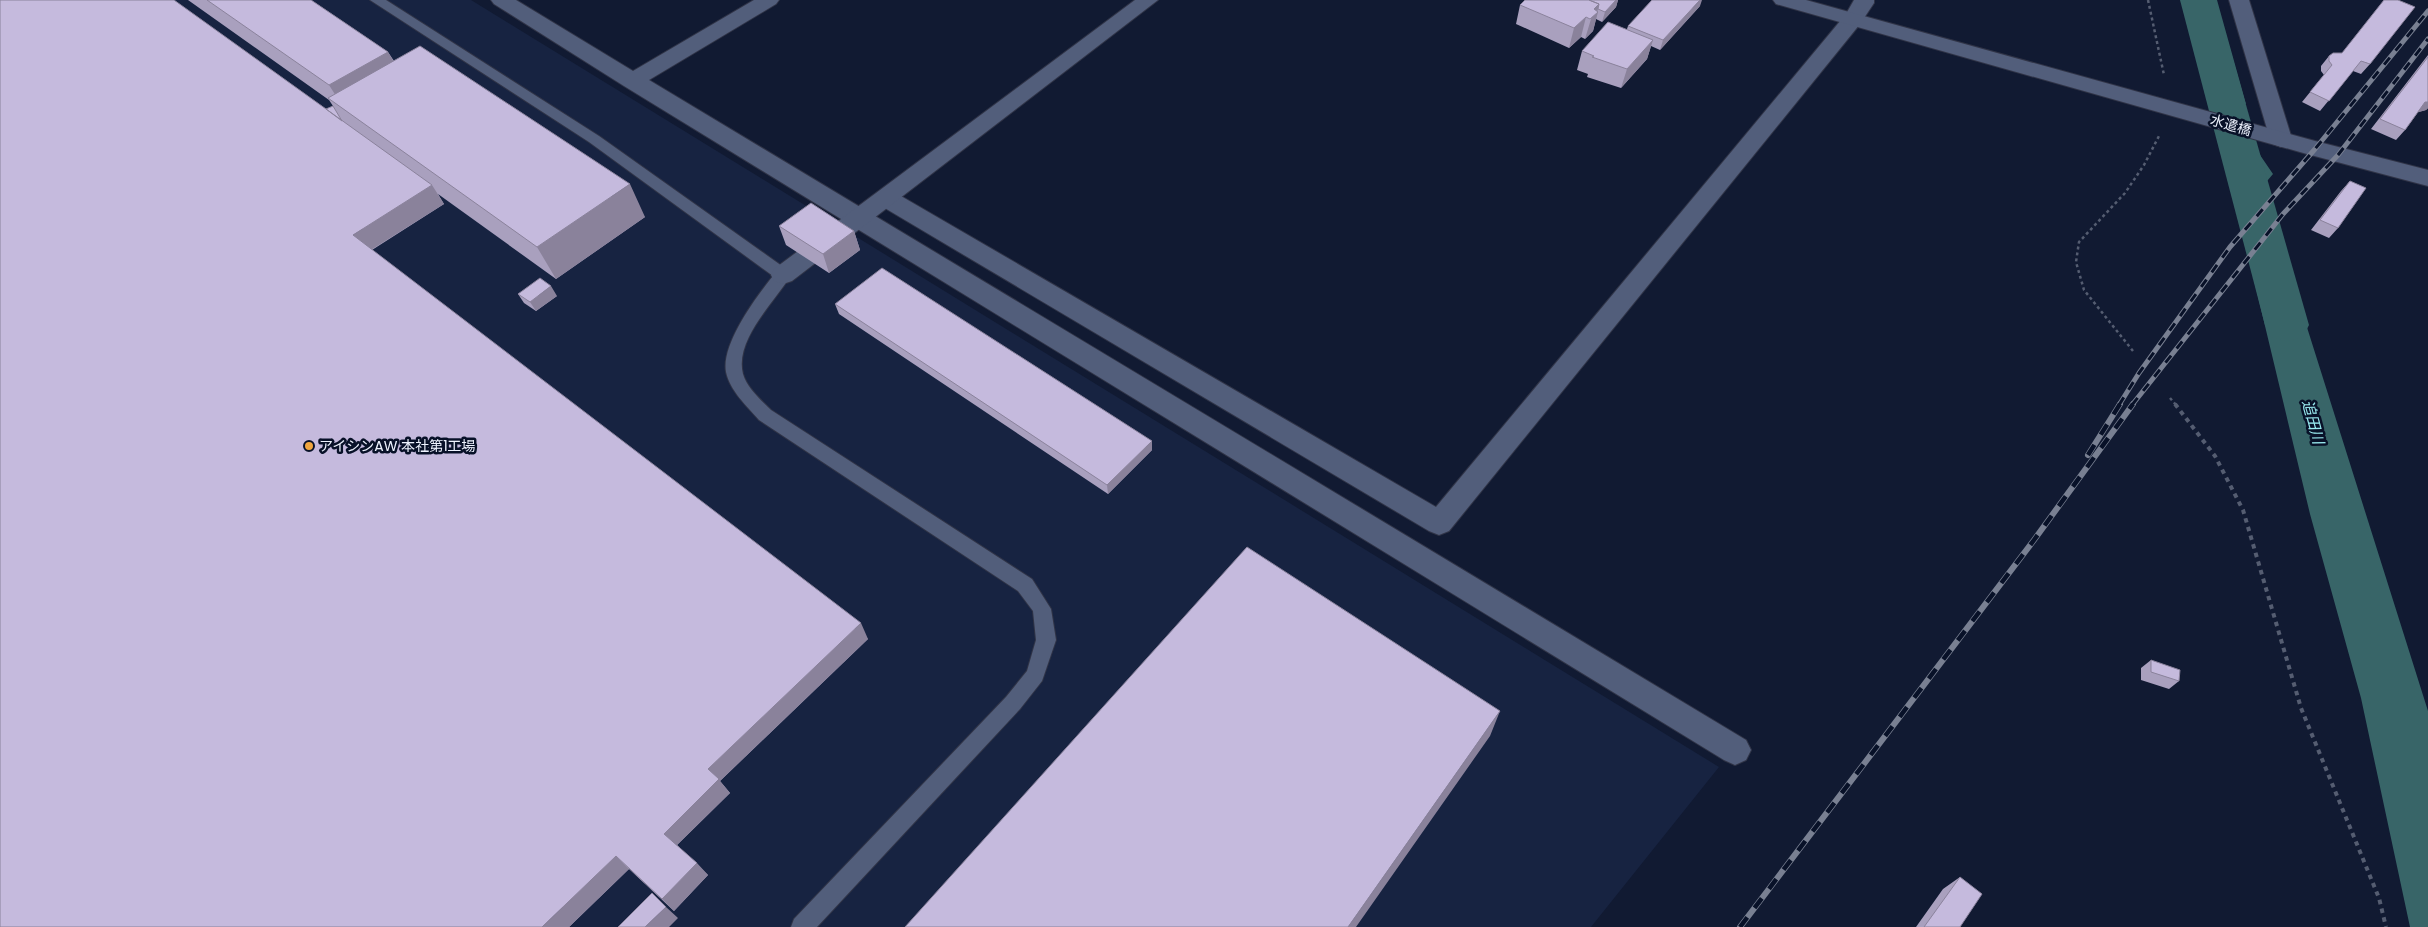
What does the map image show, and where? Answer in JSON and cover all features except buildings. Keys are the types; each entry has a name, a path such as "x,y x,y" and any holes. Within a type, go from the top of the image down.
{"street":[{"path":"501,0 858,219 1735,750"},
{"path":"632,81 769,0"},
{"path":"783,275 1148,0"},
{"name":"水遣橋","path":"1783,0 1858,10 2171,109 2428,178"},
{"path":"2239,0 2271,136"},
{"path":"886,198 1439,523 1858,10"}],"lane":[{"path":"377,0 594,139 783,275 765,296 742,337 734,368 745,394 765,415 1026,585 1042,609 1046,640 1035,675 1013,703 802,927"}],"path":[{"path":"2132,351 2084,290 2076,262 2079,242 2095,228 2138,175 2152,152 2171,109 2148,0"},
{"path":"2170,398 2215,456 2243,510 2301,708 2379,898 2386,927"}],"shaded area":[{"path":"0,0 471,0 1719,767 1591,927 0,927"}],"water":[{"path":"2184,0 2217,0 2246,104 2205,93"},
{"path":"2226,150 2260,155 2273,174 2246,206"},
{"path":"2281,245 2428,711 2428,927 2410,927 2361,698 2310,514 2254,280"}],"waterway":[{"name":"追田川","path":"2198,0 2287,325"}],"railway":[{"path":"2119,405 2139,373 2230,247 2315,149 2428,11"},
{"path":"2132,405 2283,214 2338,155 2428,39"},
{"path":"2088,455 2120,404"},
{"path":"1740,927 2034,540 2133,404"}],"place":[{"name":"アイシンAW 本社第1工場","path":"309,446"}]}
